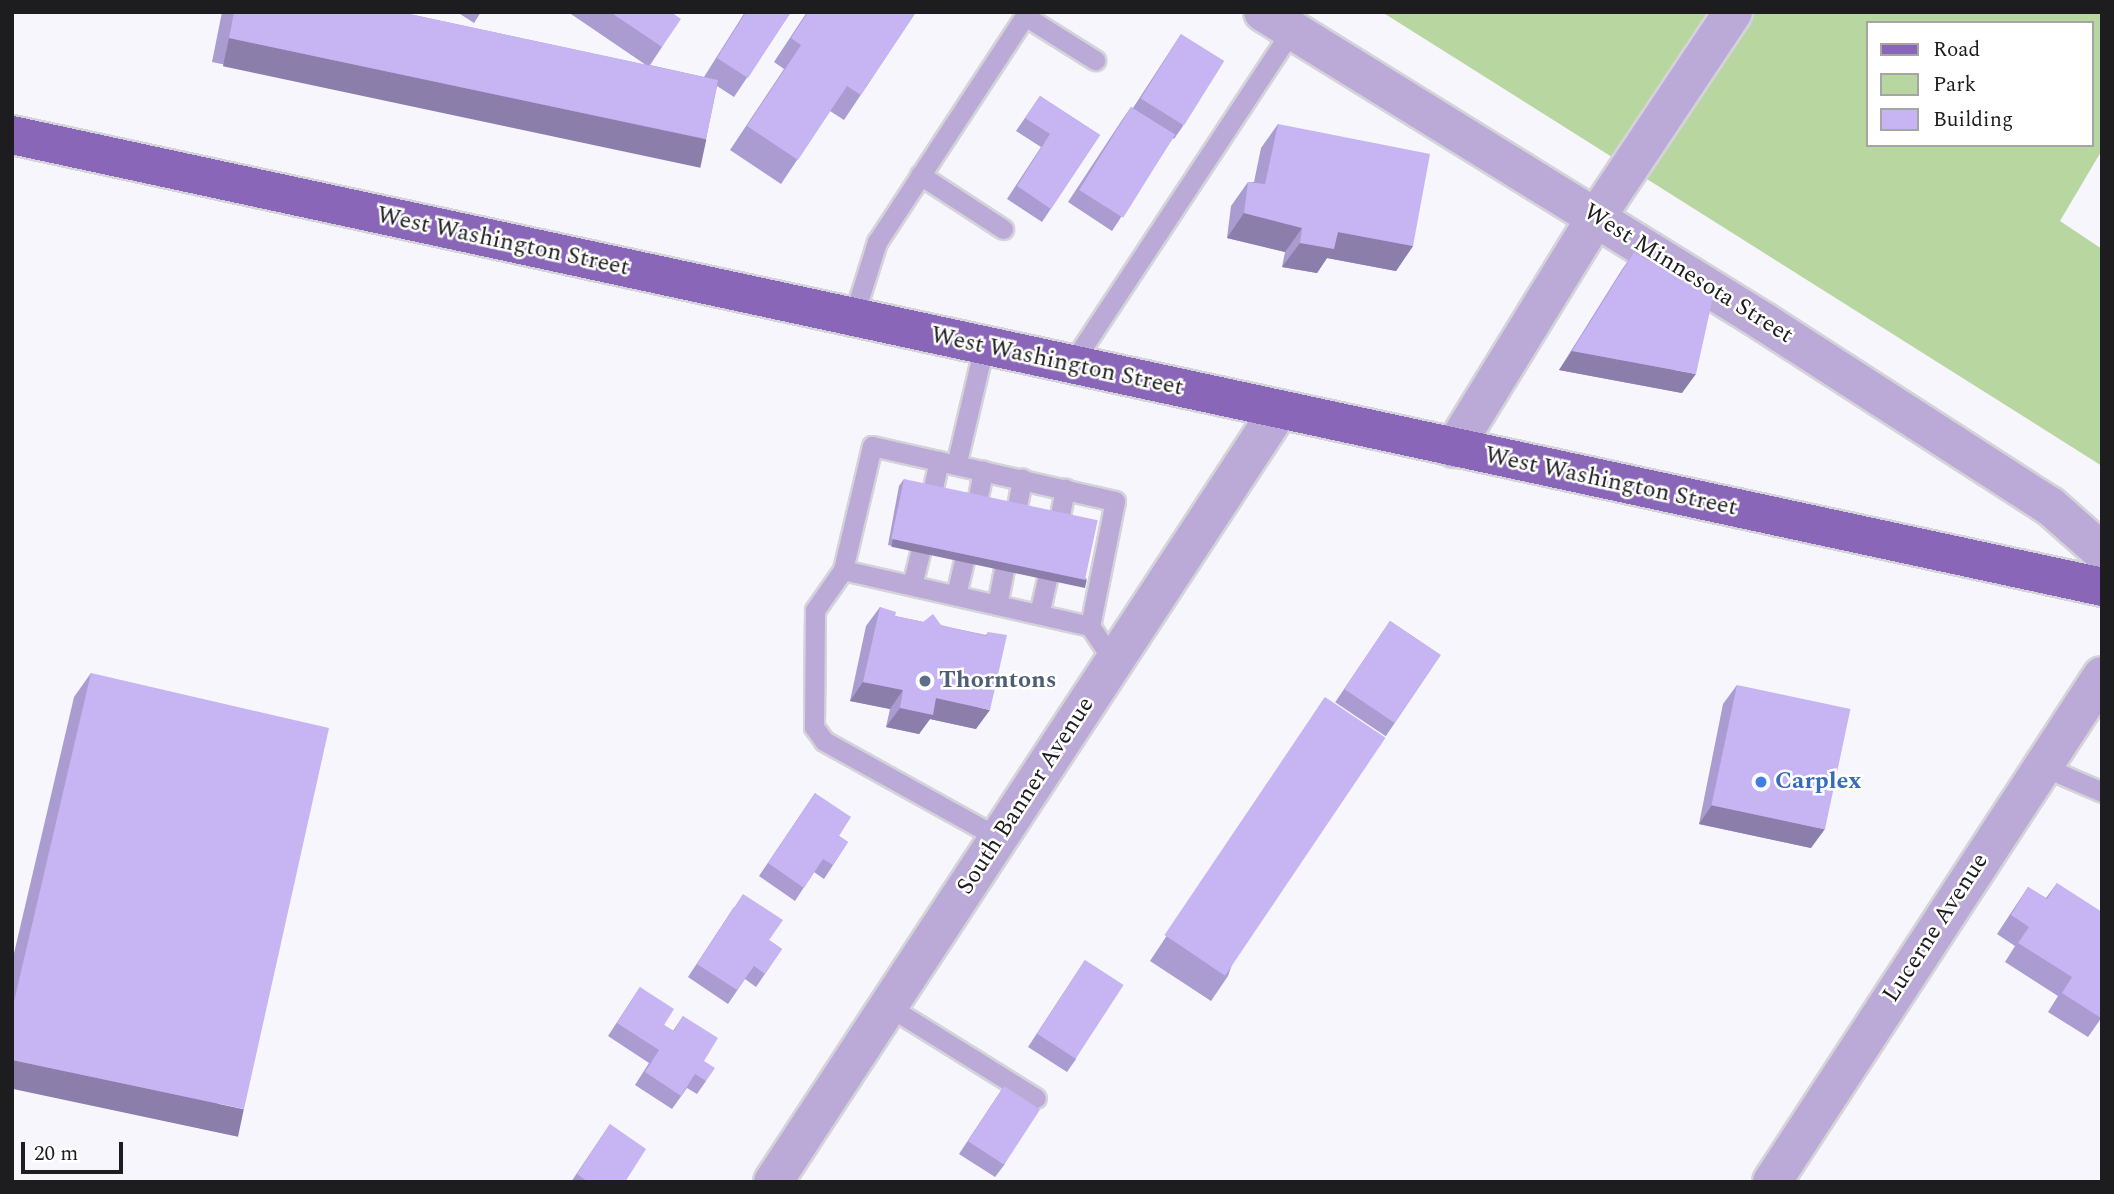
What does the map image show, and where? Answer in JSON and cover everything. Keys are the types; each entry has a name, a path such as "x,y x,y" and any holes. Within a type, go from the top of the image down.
{"main road":[{"name":"West Washington Street","path":"12,135 2102,587"}],"street":[{"path":"1454,448 1597,216 1733,12"},
{"name":"West Minnesota Street","path":"1277,21 1597,216 2050,506 2102,552"},
{"name":"South Banner Avenue","path":"773,1182 1279,410"},
{"name":"Lucerne Avenue","path":"1772,1182 2102,676"}],"lane":[{"path":"853,318 877,242 1025,16 1096,60"},
{"path":"1071,365 1277,21"},
{"path":"920,175 1003,229"},
{"path":"932,493 948,463 984,346"},
{"path":"999,838 824,741 815,733 815,610 843,570 872,446 1115,501 1090,626"},
{"path":"976,502 983,471"},
{"path":"1016,511 1022,479"},
{"path":"1059,520 1065,489"},
{"path":"912,585 920,552"},
{"path":"956,595 964,561"},
{"path":"997,605 1004,569"},
{"path":"843,570 1090,626 1114,662"},
{"path":"1039,614 1047,578"},
{"path":"2042,766 2102,792"},
{"path":"888,1006 1035,1098"}],"green space":[{"path":"1382,12 2102,12 2102,150 2060,221 2102,249 2102,466"}],"building":[{"path":"234,12 400,12 718,80 706,139 229,38"},
{"path":"610,12 671,12 681,19 662,47"},
{"path":"746,12 791,12 748,78 717,58"},
{"path":"808,12 916,12 861,95 847,86 798,160 747,126 801,45 791,38"},
{"path":"1181,34 1224,61 1184,125 1141,98"},
{"path":"1040,96 1100,135 1051,209 1017,186 1050,134 1025,118"},
{"path":"1131,107 1175,135 1123,218 1079,190"},
{"path":"1278,124 1430,154 1413,246 1338,232 1334,249 1300,243 1302,228 1244,213 1248,182 1265,184"},
{"path":"1634,252 1713,297 1696,374 1572,351"},
{"path":"904,479 1098,520 1085,580 891,539"},
{"path":"880,607 896,612 895,616 923,622 933,614 941,625 987,636 988,632 1007,635 990,710 936,698 933,715 900,708 903,690 863,682"},
{"path":"1390,621 1441,655 1395,723 1344,689"},
{"path":"91,673 329,728 244,1109 12,1060 12,1010"},
{"path":"1737,685 1850,709 1825,829 1711,805"},
{"path":"1325,697 1386,738 1225,976 1165,935"},
{"path":"815,793 851,817 839,836 848,842 833,865 823,859 804,888 768,863"},
{"path":"2057,883 2102,912 2101,1018 2062,993 2072,977 2018,943 2029,927 2011,915 2028,887 2047,899"},
{"path":"743,894 783,920 769,940 782,949 765,974 754,966 737,990 697,964"},
{"path":"1085,960 1124,985 1076,1059 1037,1034"},
{"path":"640,987 674,1009 664,1025 674,1031 683,1016 718,1038 704,1061 715,1068 706,1081 695,1074 681,1096 645,1072 659,1050 617,1023"},
{"path":"1004,1086 1040,1109 1004,1165 968,1141"},
{"path":"610,1124 646,1149 625,1182 588,1182 577,1174"}],"place":[{"name":"Thorntons","path":"925,681"},
{"name":"Carplex","path":"1761,782"}]}
